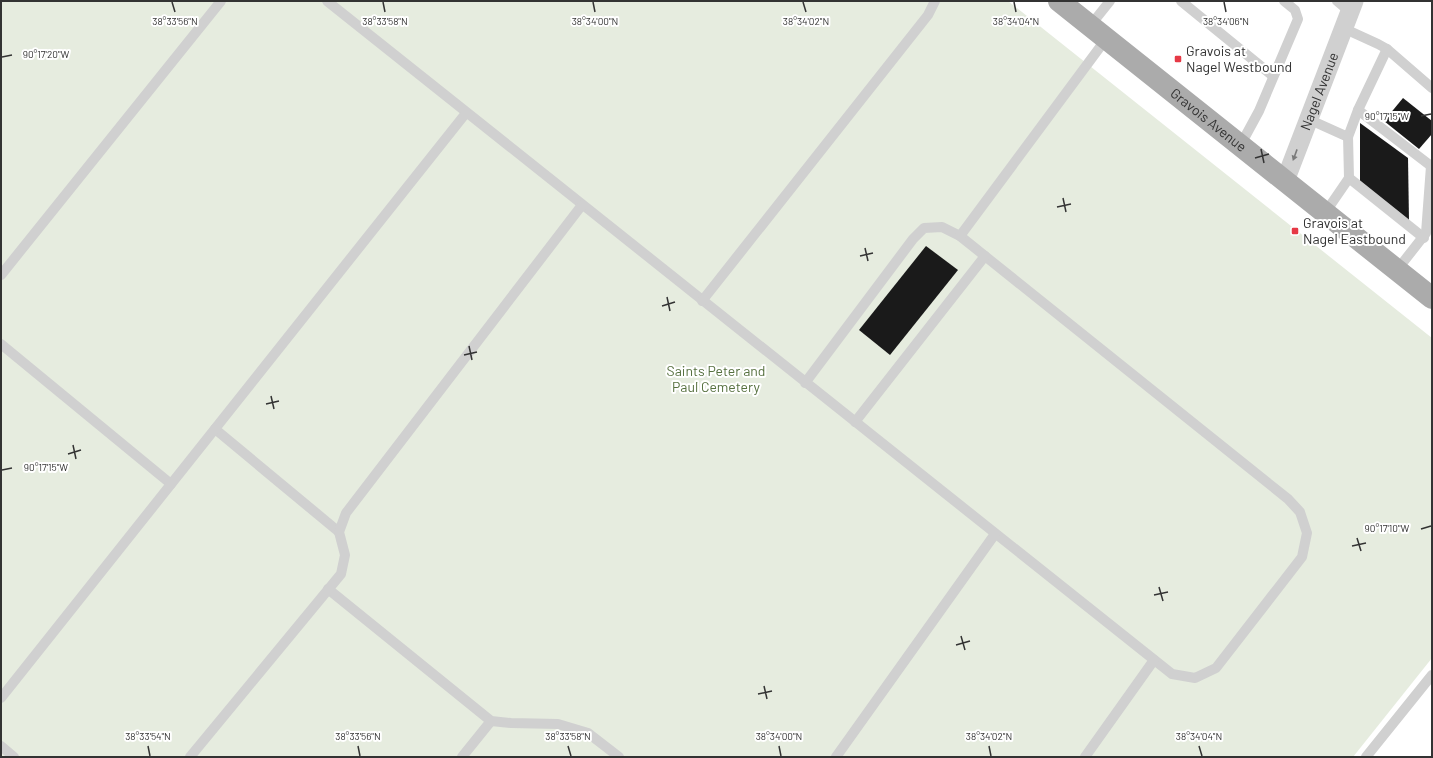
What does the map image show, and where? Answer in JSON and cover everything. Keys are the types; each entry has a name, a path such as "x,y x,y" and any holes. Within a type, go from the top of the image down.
{"main road":[{"name":"Gravois Avenue","path":"1059,1 1432,298"}],"street":[{"name":"Nagel Avenue","path":"1285,181 1346,10"}],"lane":[{"path":"1,275 221,1"},
{"path":"327,1 702,301 805,383 855,422 995,534 1172,674 1195,678 1216,668 1302,557 1307,533 1300,512 1288,499 960,236 942,227 924,228 913,239 805,383"},
{"path":"702,301 928,15 935,1"},
{"path":"960,236 1098,32 1110,1"},
{"path":"1180,1 1273,76"},
{"path":"1240,146 1259,111 1298,19 1295,10 1284,1"},
{"path":"1346,10 1378,44 1432,88"},
{"path":"1325,213 1349,178 1348,136 1358,110 1386,49"},
{"path":"1358,110 1431,165 1427,236 1397,270"},
{"path":"1,698 466,113"},
{"path":"1308,119 1348,136"},
{"path":"1349,178 1427,236"},
{"path":"190,757 341,574 345,555 339,532 346,513 582,205"},
{"path":"855,422 985,256"},
{"path":"1,344 171,484"},
{"path":"215,429 339,532"},
{"path":"836,757 995,534"},
{"path":"328,589 491,721 558,724 588,733 619,757"},
{"path":"1085,757 1154,660"},
{"path":"1366,757 1432,675"},
{"path":"462,757 491,721"},
{"path":"1,746 14,757"}],"green space":[{"name":"Saints Peter and Paul Cemetery","path":"1,1 1008,1 1432,338 1432,658 1353,757 1,757"}],"building":[{"path":"1403,98 1432,121 1432,134 1419,149 1384,121"},
{"path":"1360,123 1408,158 1409,221 1360,184"},
{"path":"926,246 958,270 890,355 859,330"}],"place":[{"name":"Gravois at Nagel Westbound","path":"1178,59"},
{"name":"Gravois at Nagel Eastbound","path":"1295,231"}]}
